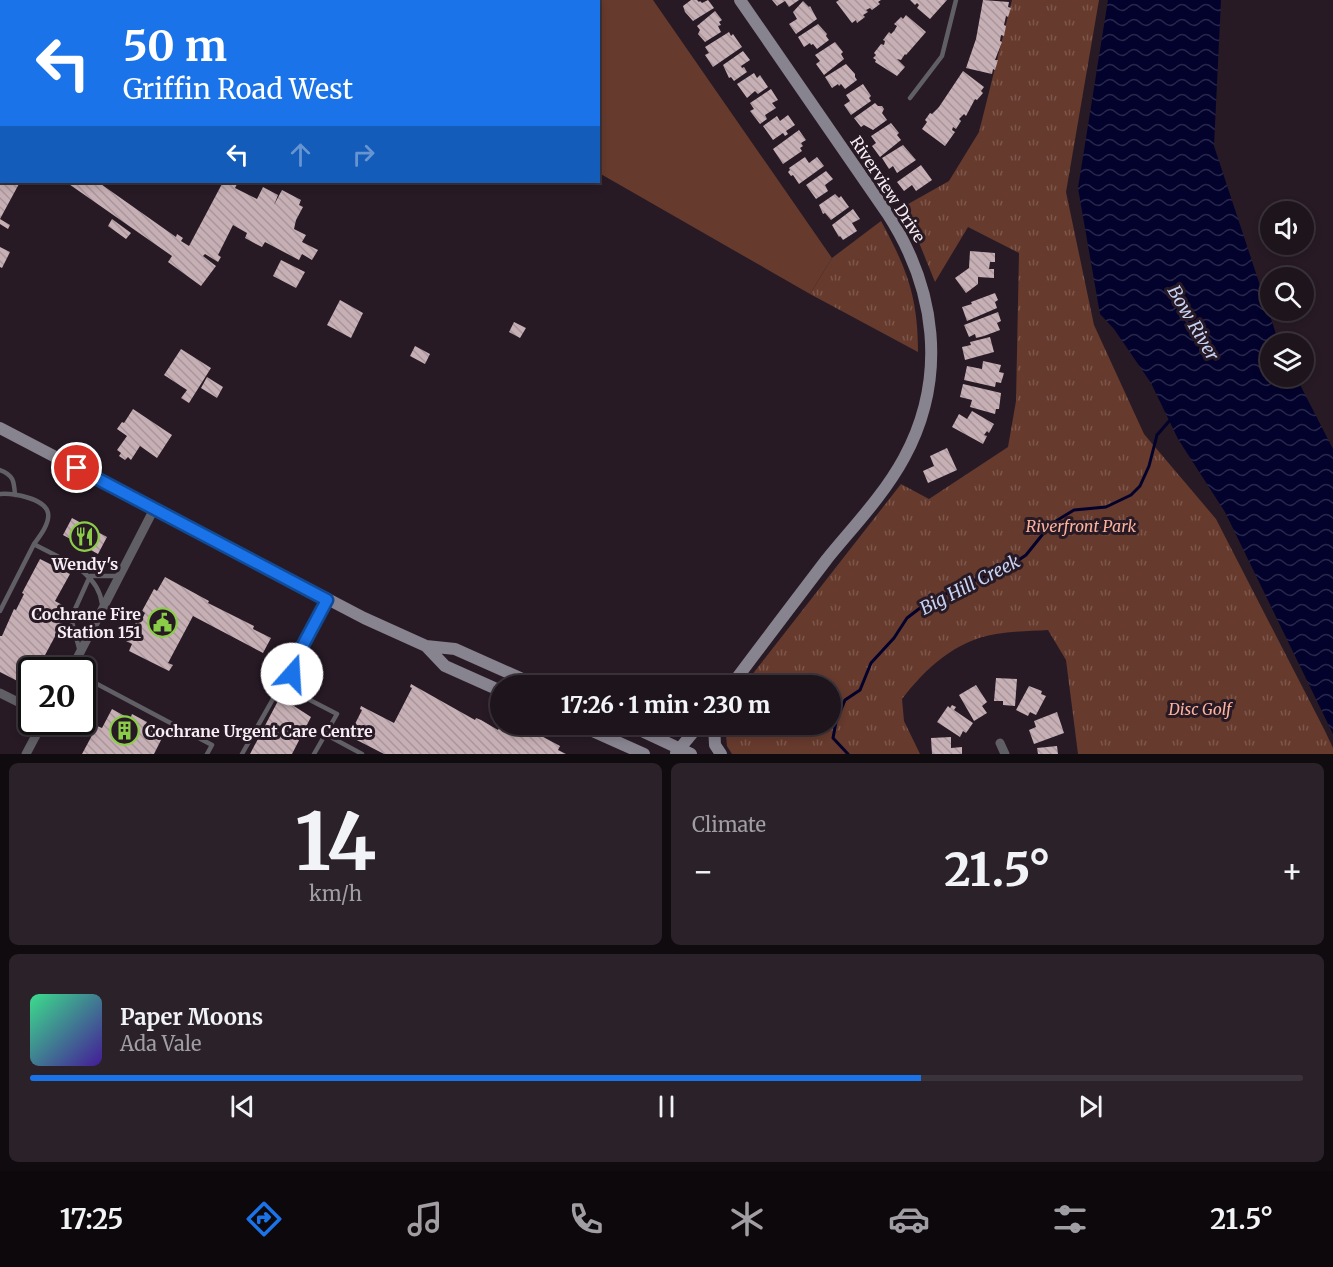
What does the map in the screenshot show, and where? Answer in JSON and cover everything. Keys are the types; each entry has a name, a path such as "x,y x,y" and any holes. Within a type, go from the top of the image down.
{"main road":[{"name":"Riverview Drive","path":"739,675 904,458 924,405 932,359 921,279 906,244 740,0"},
{"path":"0,428 327,600 426,646 455,649 513,675"},
{"path":"426,646 445,666 490,686"},
{"path":"601,735 644,754"},
{"path":"647,735 681,753 693,735"},
{"path":"714,735 714,741 721,754"},
{"path":"616,742 625,754"}],"street":[{"path":"78,657 154,509"},
{"path":"0,693 18,703"},
{"path":"26,754 36,735"},
{"path":"1000,743 1005,754"}],"lane":[{"path":"910,98 942,56 956,0"},
{"path":"0,470 9,473 14,481 15,495"},
{"path":"0,494 26,496 45,506 49,514 45,527 0,612"},
{"path":"34,544 90,576 120,576"},
{"path":"90,576 101,597 103,609"},
{"path":"80,653 71,618 90,576"},
{"path":"242,754 327,600"},
{"path":"293,664 292,674 308,699 337,714 315,754"},
{"path":"96,683 212,745 207,754"},
{"path":"325,734 362,754"}],"green space":[{"path":"600,0 653,0 832,258 810,294 600,174"},
{"name":"Riverfront Park","path":"1012,0 1099,0 1066,192 1094,325 1144,434 1216,519 1324,729 1333,748 1333,754 1078,754 1066,660 1048,630 1009,632 981,637 955,649 931,667 902,699 904,721 920,754 732,754 727,746 726,735 841,735 841,675 752,675 901,484 929,499 1008,447 1016,401 1019,253 968,227 935,282 920,245 901,208 949,181 979,132"},
{"path":"881,221 898,254 909,284 916,315 918,352 810,294 832,258"}],"water":[{"name":"Bow River","path":"1108,0 1221,0 1214,146 1260,285 1260,321 1272,321 1276,333 1260,333 1260,387 1301,387 1333,449 1333,734 1225,512 1178,439 1151,383 1114,329 1100,314 1078,188"}],"building":[{"path":"691,0 702,3 708,0 714,8 693,21 683,6"},
{"path":"772,0 799,0 789,7 785,1 777,6"},
{"path":"839,0 881,0 878,2 880,4 872,10 870,8 866,10 868,12 863,15 865,17 857,23 856,20 852,23 836,2"},
{"path":"910,0 947,0 930,19 917,8 919,5 917,3 915,5"},
{"path":"983,0 1009,2 1008,7 1011,8 1008,17 1006,16 1004,36 1001,35 1000,41 1002,42 995,60 998,60 992,74 966,68 976,39"},
{"path":"803,1 810,6 817,19 796,34 789,24 797,19 793,12"},
{"path":"715,11 722,20 719,22 721,25 718,26 721,32 705,42 698,34 700,30 697,26"},
{"path":"906,15 926,32 901,60 897,59 905,67 897,76 875,62 873,58 881,44 884,45 883,40 889,32 891,34 894,31 897,26 894,24"},
{"path":"818,24 829,40 817,49 810,43 804,47 798,37"},
{"path":"729,32 742,47 713,67 705,55 709,53 705,47"},
{"path":"835,42 843,52 841,54 844,59 824,75 816,64 820,61 815,55"},
{"path":"743,51 750,60 741,66 747,72 734,81 731,77 729,78 723,65"},
{"path":"846,64 857,80 845,89 841,84 832,88 825,77"},
{"path":"963,71 984,87 981,91 983,93 977,100 975,99 966,116 964,114 959,119 961,121 956,129 953,127 952,130 955,132 945,146 922,129 927,122 925,120 939,107"},
{"path":"754,73 757,78 760,75 768,87 758,94 755,91 747,98 737,84"},
{"path":"863,84 871,96 869,98 871,101 851,115 844,105 850,101 846,95"},
{"path":"771,89 778,100 772,103 776,108 765,115 767,119 760,124 750,111 754,109 750,103"},
{"path":"875,103 882,106 884,109 882,113 887,120 873,130 864,125 861,127 854,118"},
{"path":"788,115 795,125 786,131 788,134 785,136 783,133 773,140 763,126 777,116 780,121"},
{"path":"891,123 899,133 897,135 901,140 880,157 872,146 876,143 871,136"},
{"path":"799,130 806,140 801,143 802,151 783,164 773,149"},
{"path":"903,145 916,160 897,173 893,166 889,169 882,158"},
{"path":"805,157 809,163 817,157 824,166 799,184 788,172 789,168"},
{"path":"921,165 932,180 916,191 912,185 904,191 897,182"},
{"path":"826,171 833,179 825,185 828,191 816,199 806,185"},
{"path":"0,183 19,183 0,219"},
{"path":"67,183 99,183 176,237 177,234 183,238 181,241 189,246 222,183 238,183 235,188 257,199 263,187 278,195 274,205 282,190 301,200 299,205 303,207 294,229 306,235 302,242 318,250 312,260 302,254 299,260 265,242 262,247 256,244 245,238 247,233 233,225 218,255 221,257 218,262 205,254 203,256 216,266 201,286 168,262 172,256"},
{"path":"835,194 839,198 841,196 849,207 831,220 825,213 823,214 819,205"},
{"path":"853,209 860,219 852,223 857,231 843,240 832,225"},
{"path":"0,219 10,225 8,229 0,224"},
{"path":"112,219 131,233 126,239 108,226"},
{"path":"0,247 10,252 2,268 0,267"},
{"path":"970,251 995,253 995,262 990,262 989,269 994,269 994,278 978,277 978,284 966,293 955,278 969,268"},
{"path":"281,260 305,272 296,288 273,276"},
{"path":"995,293 998,300 995,302 997,308 967,321 962,307"},
{"path":"340,300 363,313 351,338 327,325"},
{"path":"998,312 1001,321 997,323 1000,330 976,338 975,334 969,337 964,325"},
{"path":"514,322 526,328 520,338 509,332"},
{"path":"990,337 994,352 965,360 962,347 971,345 970,342"},
{"path":"415,346 430,354 425,364 410,356"},
{"path":"181,349 211,368 189,403 181,398 187,390 164,375"},
{"path":"983,361 1001,365 999,372 1004,373 1001,383 996,382 995,387 964,380 967,366 982,369"},
{"path":"207,377 223,387 217,398 201,388"},
{"path":"963,384 1001,393 999,409 996,409 995,414 970,407 972,400 960,397"},
{"path":"133,409 172,435 157,458 140,446 131,460 128,457 125,460 119,456 121,453 117,450 127,436 117,429"},
{"path":"972,411 994,424 989,433 987,431 984,435 987,436 983,444 952,427 959,414 967,419"},
{"path":"947,448 957,470 928,483 923,471 934,466 930,456"},
{"name":"Wendy's","path":"72,518 107,537 98,554 63,535"},
{"path":"40,559 70,574 55,601 64,606 61,611 67,614 44,657 18,657 18,681 0,672 0,636 14,609 16,610 24,594 22,593"},
{"name":"Cochrane Fire Station 151","path":"165,577 209,601 208,603 254,626 253,629 271,638 263,653 193,616 168,663 173,665 169,671 129,651 132,644 126,641 138,619 141,621 145,613 142,611 154,589 157,591"},
{"path":"996,678 1017,679 1015,706 1003,705 1003,701 994,701"},
{"path":"411,684 475,720 476,718 490,725 490,735 540,735 560,746 558,750 566,754 384,754 349,736 362,710 361,706 394,723 412,688"},
{"path":"976,685 987,702 982,706 987,713 974,721 959,695"},
{"path":"1029,686 1042,691 1041,694 1046,696 1036,715 1030,712 1028,716 1016,710"},
{"path":"280,697 311,717 292,754 250,754"},
{"path":"952,705 956,707 954,710 973,723 966,733 963,731 960,737 937,722 948,706 950,708"},
{"name":"Cochrane Urgent Care Centre","path":"112,709 130,719 132,714 147,722 145,726 163,736 154,754 82,754 92,735 96,735 97,726 102,728"},
{"path":"1057,712 1064,733 1034,744 1029,730 1036,727 1034,721"},
{"path":"951,737 951,748 962,747 962,754 932,754 931,738"},
{"path":"1057,746 1058,754 1038,754 1037,748"}],"waterway":[{"name":"Big Hill Creek","path":"848,754 833,738 836,722 845,700 860,690 871,663 894,638 907,618 924,605 965,584 1007,568 1026,555 1051,524 1074,510 1106,507 1131,495 1140,486 1149,466 1157,435 1171,419"}],"place":[{"name":"Wendy's","path":"85,536"},
{"name":"Cochrane Fire Station 151","path":"162,623"},
{"name":"Cochrane Urgent Care Centre","path":"124,731"}],"route":[{"path":"77,468 327,600 293,664 292,674"}],"park label":[{"name":"Disc Golf","path":"1200,709"}]}
